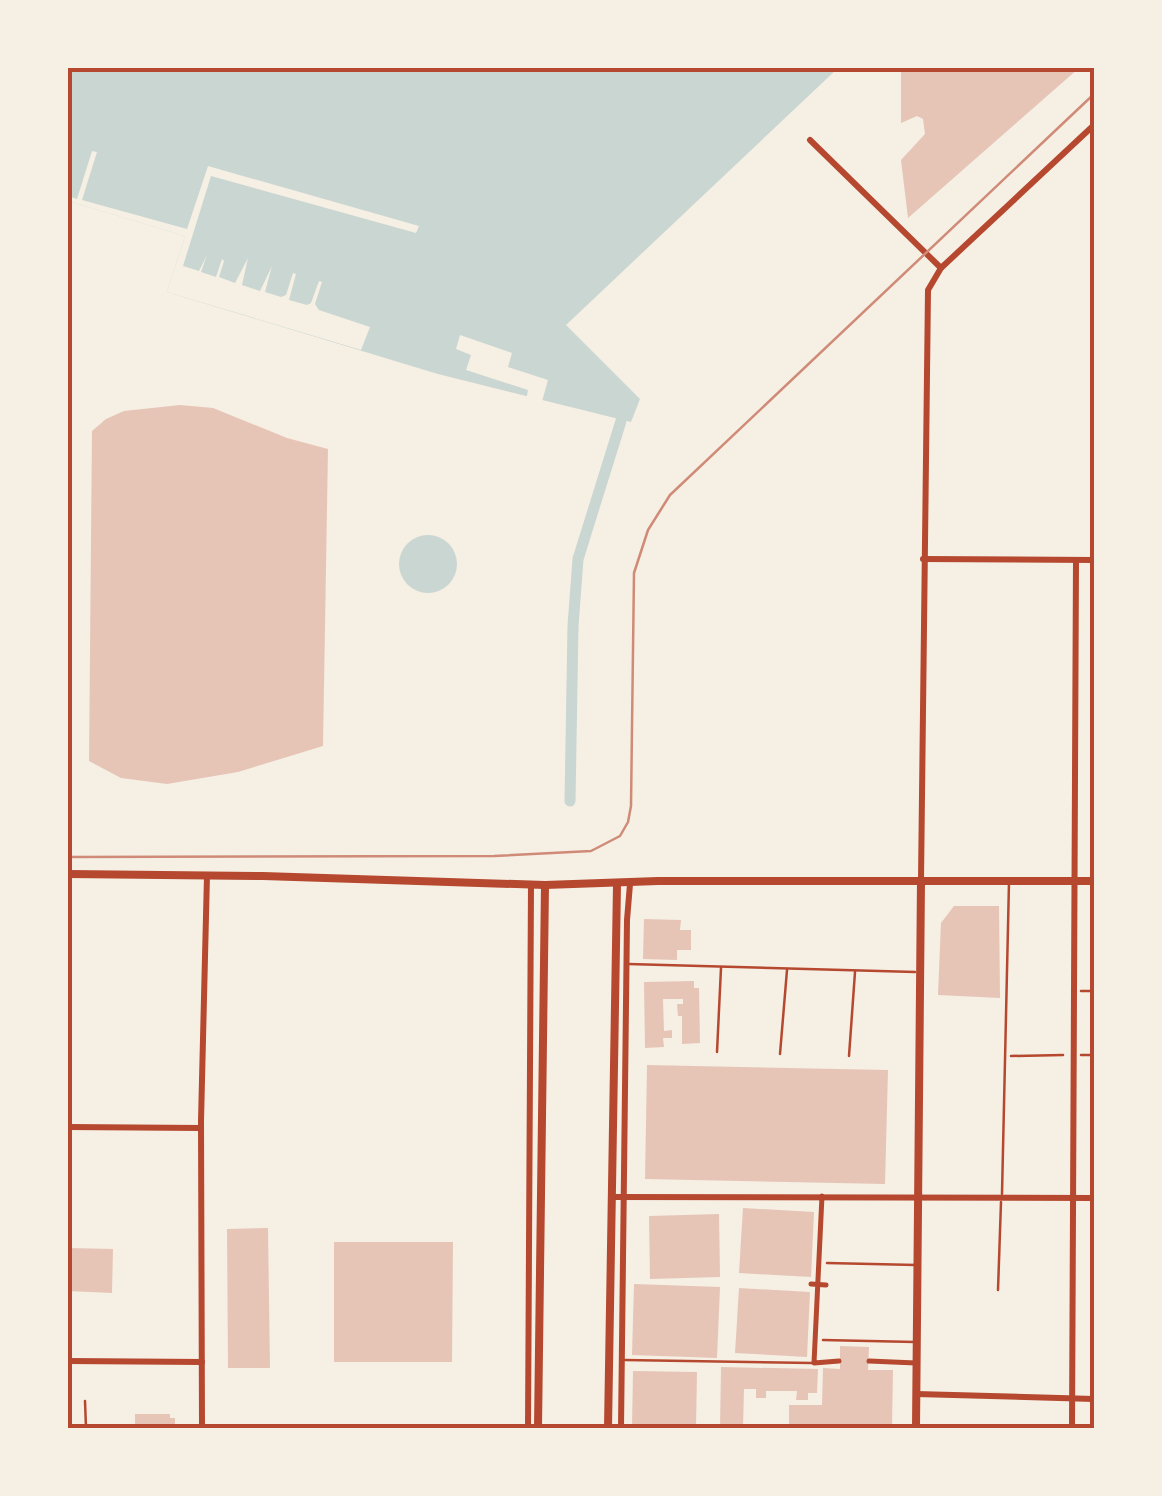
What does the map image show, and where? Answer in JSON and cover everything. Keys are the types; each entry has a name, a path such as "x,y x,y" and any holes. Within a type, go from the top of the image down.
{"street":[{"path":"916,1428 927,306 933,278 941,268 1094,125"},
{"path":"810,140 941,268"},
{"path":"923,559 1094,560"},
{"path":"1072,1428 1076,560"},
{"path":"68,874 531,885 658,881 1094,881"},
{"path":"202,1428 201,1128 207,875"},
{"path":"621,1428 630,884"},
{"path":"528,1428 531,885"},
{"path":"538,1428 544,885"},
{"path":"608,1428 616,885"},
{"path":"68,1127 201,1128"},
{"path":"822,1196 814,1363 839,1362"},
{"path":"611,1198 1094,1198"},
{"path":"68,1361 202,1362"},
{"path":"869,1361 916,1363"},
{"path":"916,1394 1094,1399"}],"lane":[{"path":"998,1290 1009,880"},
{"path":"627,964 919,972"},
{"path":"717,1052 721,966"},
{"path":"780,1054 786,968"},
{"path":"849,1056 855,970"},
{"path":"827,1263 916,1265"},
{"path":"823,1340 916,1342"},
{"path":"624,1360 814,1363"},
{"path":"85,1401 86,1428"}],"path":[{"path":"1075,991 1094,991"},
{"path":"1004,1056 1094,1055"}],"shaded area":[{"path":"68,68 838,68 566,325 640,399 631,422 438,374 167,292 185,236 68,201"},
{"path":"428,535 448,544 457,564 448,584 428,593 408,584 399,564 408,544"}],"pier":[{"path":"92,151 97,152 82,200 187,229 208,166 419,226 416,233 211,176 183,266 199,271 207,255 201,272 216,277 222,259 219,277 235,283 248,258 242,285 260,291 272,266 265,292 286,295 293,273 296,274 289,300 307,305 319,281 322,282 315,304 319,310 370,327 361,350 167,292 185,236 68,201 68,196 77,199"},
{"path":"460,335 512,353 508,367 548,380 541,405 526,401 528,390 466,370 471,355 456,349"}],"building":[{"path":"901,68 1079,68 908,218 901,160 925,134 923,119 917,116 901,123"},
{"path":"180,405 213,408 287,438 328,449 323,746 238,772 167,784 121,778 89,761 92,431 124,411"},
{"path":"954,906 999,906 1000,998 938,995 941,923"},
{"path":"644,919 681,920 680,930 691,930 691,950 677,950 677,960 643,959"},
{"path":"694,981 694,988 699,988 700,1043 682,1044 682,1016 678,1016 677,1004 683,1004 683,999 663,999 664,1031 672,1030 672,1038 663,1038 664,1047 645,1048 644,982"},
{"path":"647,1065 888,1070 885,1184 645,1179"},
{"path":"743,1208 814,1212 811,1277 739,1273"},
{"path":"719,1214 720,1277 650,1279 649,1216"},
{"path":"268,1228 270,1368 228,1368 227,1229"},
{"path":"334,1242 453,1242 452,1362 334,1362"},
{"path":"68,1248 113,1249 112,1293 68,1291"},
{"path":"634,1284 720,1287 717,1358 632,1355"},
{"path":"739,1288 810,1292 807,1357 735,1353"},
{"path":"840,1346 869,1347 868,1370 893,1370 892,1427 789,1428 789,1405 822,1405 823,1368 840,1369"},
{"path":"721,1367 818,1369 817,1393 808,1393 808,1400 796,1400 797,1391 766,1391 766,1398 756,1398 756,1389 744,1389 743,1428 720,1428"},
{"path":"633,1371 697,1372 696,1428 632,1428"},
{"path":"135,1414 170,1414 170,1418 175,1418 175,1428 135,1428"}],"waterway":[{"path":"570,801 578,559 621,421"}],"tram line":[{"path":"68,857 494,856 591,851 620,836 631,806 634,573 648,530 670,495 1094,94"}]}
